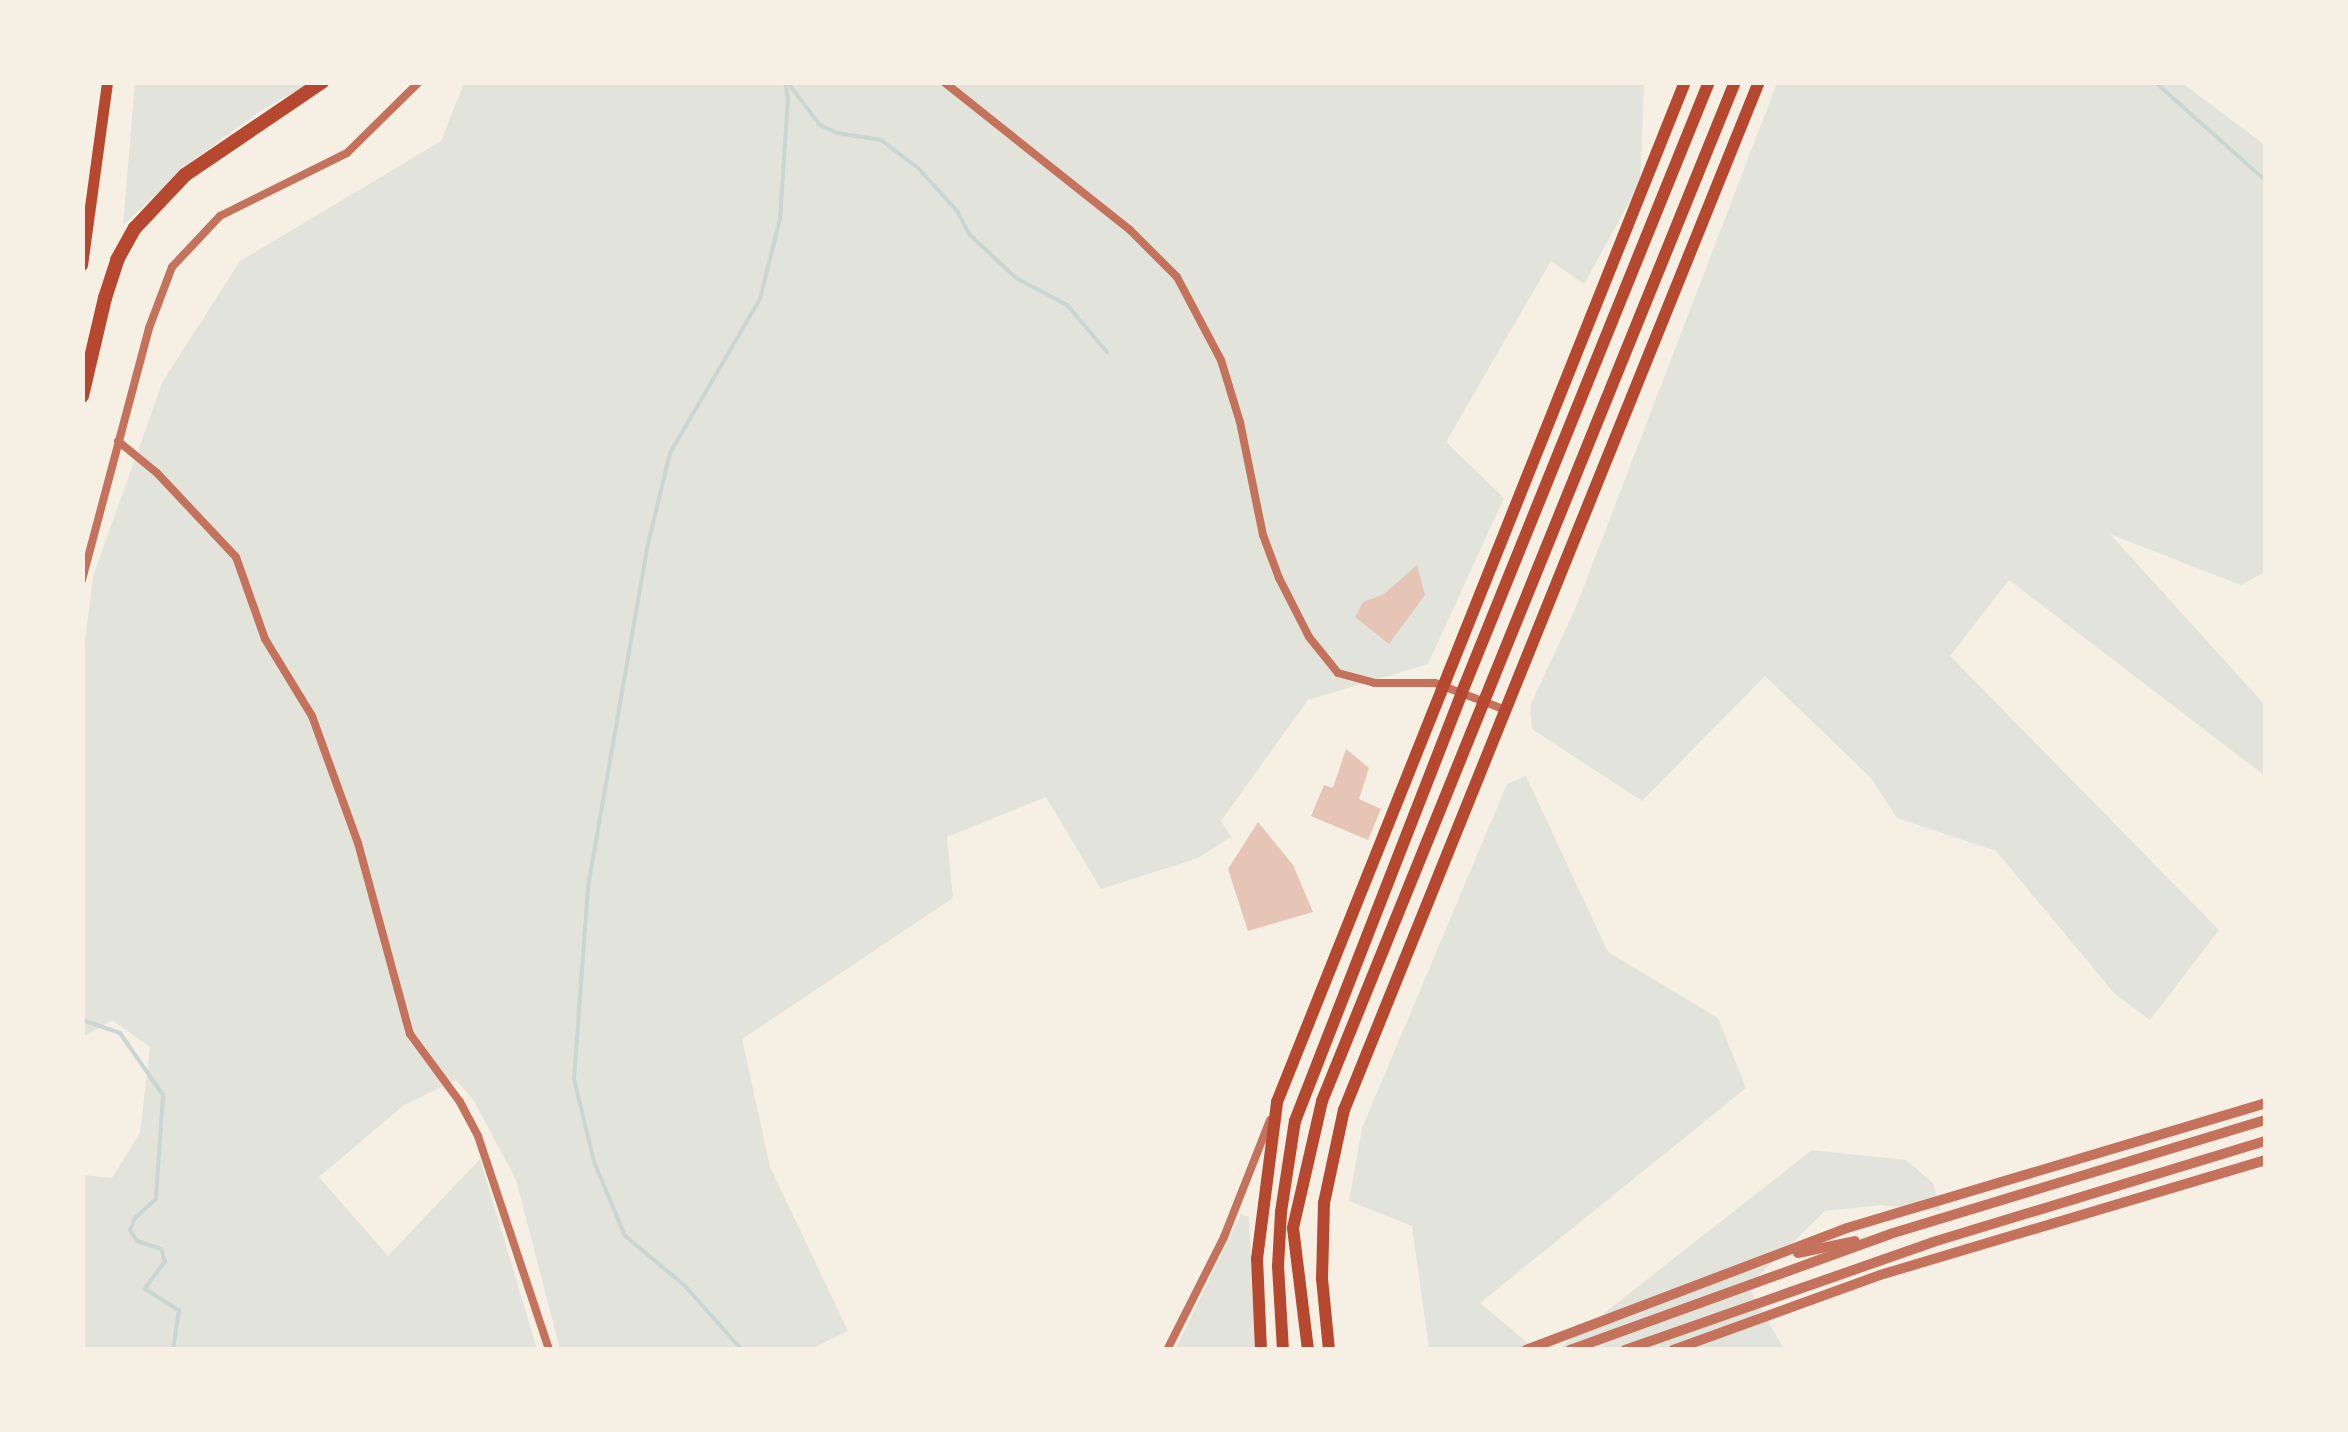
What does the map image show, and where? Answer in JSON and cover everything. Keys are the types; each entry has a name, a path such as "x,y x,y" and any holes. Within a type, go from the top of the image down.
{"highway":[{"path":"82,396 109,285 135,228 184,176 322,82"}],"main road":[{"path":"82,265 106,82"},
{"path":"1261,1350 1258,1259 1278,1102 1685,82"},
{"path":"1283,1350 1278,1266 1295,1121 1462,692 1710,82"},
{"path":"1308,1350 1293,1228 1322,1101 1735,82"},
{"path":"1329,1350 1322,1278 1331,1160 1344,1110 1759,82"}],"street":[{"path":"82,580 164,282 184,252 220,216 347,153 419,82"},
{"path":"944,82 1145,242 1177,277 1222,360 1240,422 1263,536 1279,578 1338,674 1443,685 1504,710"},
{"path":"118,441 157,473 236,557 265,639 312,716 352,825 410,1034 460,1102 478,1136 549,1350"},
{"path":"1167,1350 1224,1237 1278,1102"},
{"path":"1526,1350 1925,1203 2266,1103"},
{"path":"1570,1350 1890,1234 2266,1120"},
{"path":"1625,1350 1933,1242 2266,1141"},
{"path":"1673,1350 1880,1275 2266,1160"},
{"path":"1767,1259 1890,1234"},
{"path":"1783,1293 1880,1275"}],"shaded area":[{"path":"135,83 310,83 259,112 196,158 123,225"},
{"path":"464,83 1644,83 1640,183 1584,284 1551,261 1446,442 1504,498 1428,664 1308,700 1221,821 1231,837 1198,858 1101,889 1046,797 947,837 953,898 742,1039 770,1167 848,1331 811,1349 560,1349 516,1180 474,1101 456,1080 404,1105 319,1177 388,1256 480,1159 537,1349 83,1349 83,1175 112,1178 140,1133 150,1047 112,1020 83,1037 82,667 93,576 163,381 240,261 441,141"},
{"path":"1777,83 2182,83 2265,145 2265,572 2241,585 2110,534 2265,705 2265,776 2009,580 1950,656 2219,930 2150,1020 2114,993 1996,851 1897,818 1871,778 1765,676 1642,801 1532,729 1530,706 1576,607"},
{"path":"1526,776 1608,952 1718,1018 1746,1088 1480,1303 1535,1349 1429,1349 1412,1226 1349,1201 1362,1128 1507,784"},
{"path":"1812,1150 1906,1160 1933,1183 1941,1211 1881,1205 1825,1211 1748,1286 1784,1349 1557,1350"},
{"path":"1241,1214 1249,1217 1255,1349 1175,1350"}],"building":[{"path":"1417,565 1425,595 1389,644 1355,617 1363,602 1384,594"},
{"path":"1346,749 1369,768 1359,799 1381,809 1368,840 1311,816 1324,785 1333,788"},
{"path":"1258,822 1293,865 1313,912 1248,931 1228,869"}],"waterway":[{"path":"742,1350 684,1285 625,1236 594,1162 574,1079 588,887 647,548 670,453 760,299 780,219 788,99 785,82"},
{"path":"2155,82 2266,181"},
{"path":"788,83 820,125 837,133 881,140 918,168 957,211 969,234 1016,278 1067,305 1107,352"},
{"path":"82,1020 120,1033 163,1095 156,1199 135,1218 130,1230 137,1241 161,1249 165,1261 145,1289 179,1310 173,1350"}]}
